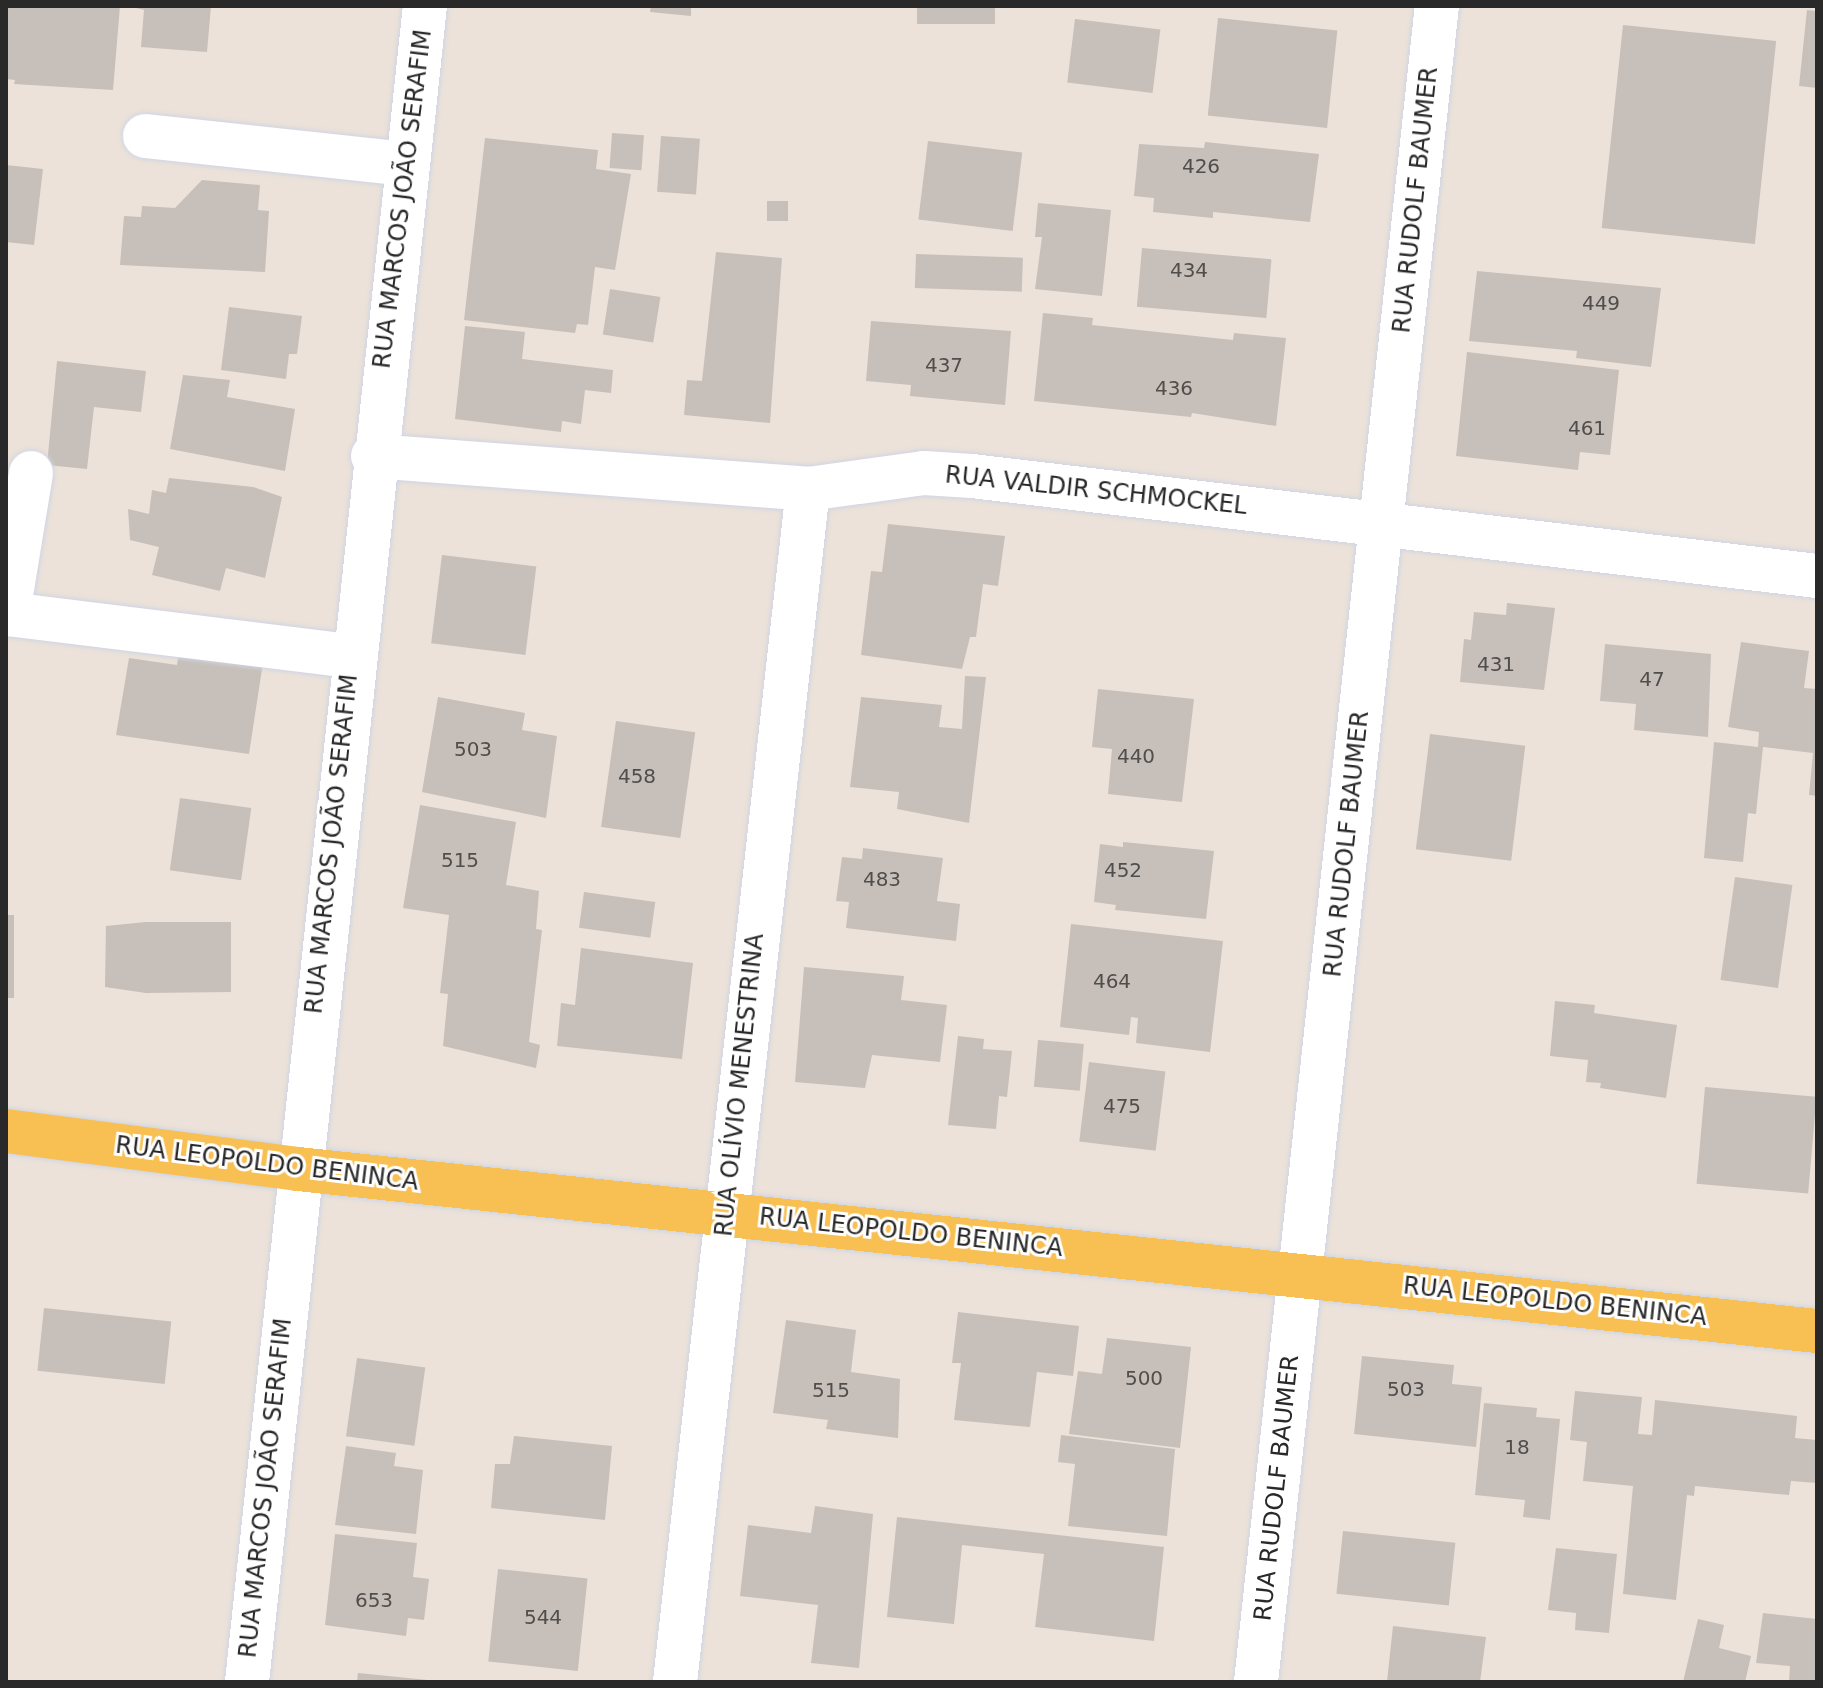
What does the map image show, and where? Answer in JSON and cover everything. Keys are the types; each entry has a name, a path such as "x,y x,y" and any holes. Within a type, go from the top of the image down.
{"main road":[{"name":"RUA LEOPOLDO BENINCA","path":"6,1131 298,1169 1300,1273 1817,1331"}],"street":[{"name":"RUA MARCOS JOÃO SERAFIM","path":"247,1682 373,456 425,6"},
{"name":"RUA RUDOLF BAUMER","path":"1256,1682 1437,6"},
{"path":"145,136 407,164"},
{"name":"RUA VALDIR SCHMOCKEL","path":"373,456 808,489 911,474 972,476 1383,521 1817,576"},
{"path":"31,473 8,614 352,656"},
{"name":"RUA OLÍVIO MENESTRINA","path":"675,1682 808,489"}],"building":[{"path":"6,6 120,6 113,90 14,84 15,80 6,79"},
{"path":"128,6 211,6 207,52 141,47 144,10"},
{"path":"651,6 691,6 691,16 650,12"},
{"path":"917,6 995,6 995,24 917,24"},
{"path":"1807,10 1817,11 1817,88 1799,86"},
{"path":"1218,18 1337,31 1327,128 1208,115"},
{"path":"1075,19 1160,29 1153,93 1067,83"},
{"path":"1623,25 1776,41 1755,244 1602,228"},
{"path":"612,133 644,135 641,170 610,168"},
{"path":"661,136 700,139 696,195 657,192"},
{"path":"485,138 598,150 596,169 631,174 615,270 595,267 588,325 577,324 575,333 464,320"},
{"path":"928,141 1022,153 1013,231 918,219"},
{"path":"1205,142 1319,154 1310,222 1213,212 1213,218 1153,212 1154,198 1134,196 1139,144 1204,148"},
{"path":"6,165 43,169 34,245 6,242"},
{"path":"202,180 260,185 258,210 269,211 265,272 120,265 124,216 141,217 142,206 175,208"},
{"path":"767,201 788,201 788,221 767,221"},
{"path":"1038,203 1111,210 1102,296 1035,289 1042,237 1035,237"},
{"path":"1142,248 1272,259 1266,318 1137,307"},
{"path":"716,252 782,258 770,423 684,415 687,380 702,381"},
{"path":"916,254 1023,258 1022,292 915,288"},
{"path":"1477,271 1661,288 1651,367 1576,358 1577,351 1469,341"},
{"path":"610,289 660,297 653,342 603,334"},
{"path":"229,307 302,316 297,354 289,354 286,379 221,370"},
{"path":"1043,313 1093,318 1092,325 1233,340 1234,333 1286,338 1276,426 1192,413 1191,417 1034,401"},
{"path":"871,321 1011,331 1005,405 910,396 911,385 866,381"},
{"path":"465,326 525,332 522,359 613,370 611,393 585,390 581,424 562,421 561,432 455,419"},
{"path":"1467,352 1619,370 1610,455 1580,452 1578,470 1456,456"},
{"path":"57,361 146,371 141,412 94,407 87,469 47,465"},
{"path":"183,375 230,380 227,397 295,409 285,471 170,449"},
{"path":"169,478 253,487 282,497 265,578 226,568 220,591 152,575 159,547 130,540 128,509 149,514 152,490 166,493"},
{"path":"888,524 1005,536 998,586 983,584 976,637 970,637 962,669 861,655 871,571 882,572"},
{"path":"442,555 536,567 525,655 431,643"},
{"path":"1507,603 1555,608 1544,690 1460,682 1464,639 1471,640 1474,612 1506,615"},
{"path":"1741,642 1809,651 1804,688 1817,689 1817,796 1809,795 1813,753 1763,747 1756,814 1748,813 1743,862 1704,858 1714,742 1758,747 1759,732 1728,727"},
{"path":"180,644 264,656 249,754 116,735 129,658 177,665"},
{"path":"1605,644 1711,654 1708,737 1634,730 1636,704 1600,701"},
{"path":"965,676 986,677 969,823 897,809 899,792 850,787 861,697 942,705 939,727 962,729"},
{"path":"1098,689 1194,699 1182,802 1108,794 1112,749 1092,747"},
{"path":"438,697 525,713 522,730 557,736 546,818 422,792"},
{"path":"616,721 695,732 680,838 601,827"},
{"path":"1430,734 1525,746 1511,861 1416,849"},
{"path":"180,798 251,808 241,880 170,870"},
{"path":"420,805 516,822 506,885 539,891 536,929 542,930 529,1042 540,1045 536,1068 443,1046 448,994 440,993 449,915 403,908"},
{"path":"1123,842 1214,851 1206,919 1115,910 1116,905 1094,902 1100,844 1123,847"},
{"path":"863,848 943,858 937,901 960,904 956,941 846,928 849,902 836,901 842,857 862,859"},
{"path":"1735,877 1792,885 1778,988 1721,980"},
{"path":"584,892 655,902 650,938 579,928"},
{"path":"6,915 14,915 14,998 6,998"},
{"path":"146,922 231,922 231,992 146,993 105,987 106,926"},
{"path":"1071,924 1223,941 1210,1052 1136,1043 1138,1018 1131,1017 1129,1035 1060,1027"},
{"path":"581,948 693,963 682,1059 557,1046 561,1003 575,1005"},
{"path":"804,967 904,976 901,1000 947,1005 940,1062 872,1055 865,1088 795,1082"},
{"path":"1555,1001 1595,1005 1594,1013 1677,1025 1666,1098 1600,1088 1601,1083 1586,1082 1588,1060 1550,1056"},
{"path":"958,1036 984,1039 983,1049 1012,1051 1007,1097 999,1096 996,1129 948,1125"},
{"path":"1038,1040 1084,1044 1080,1091 1034,1087"},
{"path":"1089,1062 1165,1071 1156,1151 1079,1141"},
{"path":"1705,1087 1817,1097 1808,1193 1697,1184"},
{"path":"44,1308 171,1321 165,1384 37,1371"},
{"path":"958,1312 1079,1326 1073,1376 1037,1372 1030,1427 954,1420 961,1363 952,1363"},
{"path":"786,1320 856,1330 851,1372 900,1379 898,1438 826,1429 828,1420 773,1413"},
{"path":"1107,1338 1191,1347 1180,1448 1069,1434 1078,1371 1102,1374"},
{"path":"1362,1356 1454,1365 1452,1384 1482,1387 1476,1447 1354,1434"},
{"path":"357,1358 425,1368 414,1446 346,1436"},
{"path":"1575,1391 1642,1397 1638,1434 1652,1435 1655,1400 1797,1416 1795,1438 1817,1440 1817,1483 1791,1481 1789,1495 1695,1486 1694,1496 1687,1495 1676,1600 1623,1594 1633,1486 1583,1481 1587,1442 1570,1440"},
{"path":"1484,1403 1537,1408 1536,1417 1560,1419 1550,1520 1523,1517 1525,1500 1475,1495"},
{"path":"1061,1435 1175,1449 1167,1536 1068,1526 1075,1464 1058,1462"},
{"path":"514,1436 612,1446 605,1520 491,1508 495,1464 510,1464"},
{"path":"346,1446 396,1453 394,1466 423,1470 416,1534 335,1525"},
{"path":"815,1506 873,1514 859,1668 811,1663 818,1605 740,1596 748,1525 811,1533"},
{"path":"897,1517 1164,1547 1154,1641 1035,1627 1044,1554 962,1545 954,1624 887,1617"},
{"path":"1343,1531 1455,1543 1449,1605 1336,1594"},
{"path":"335,1534 417,1543 413,1577 429,1579 424,1620 408,1618 406,1636 325,1625"},
{"path":"1556,1548 1617,1554 1609,1633 1575,1630 1576,1613 1548,1610"},
{"path":"498,1569 588,1578 578,1671 488,1661"},
{"path":"1763,1613 1817,1619 1817,1682 1789,1682 1790,1666 1756,1663"},
{"path":"1698,1619 1724,1625 1719,1648 1751,1656 1745,1682 1683,1682"},
{"path":"1393,1626 1486,1637 1480,1682 1387,1682"},
{"path":"358,1673 428,1680 428,1682 357,1682"}]}
